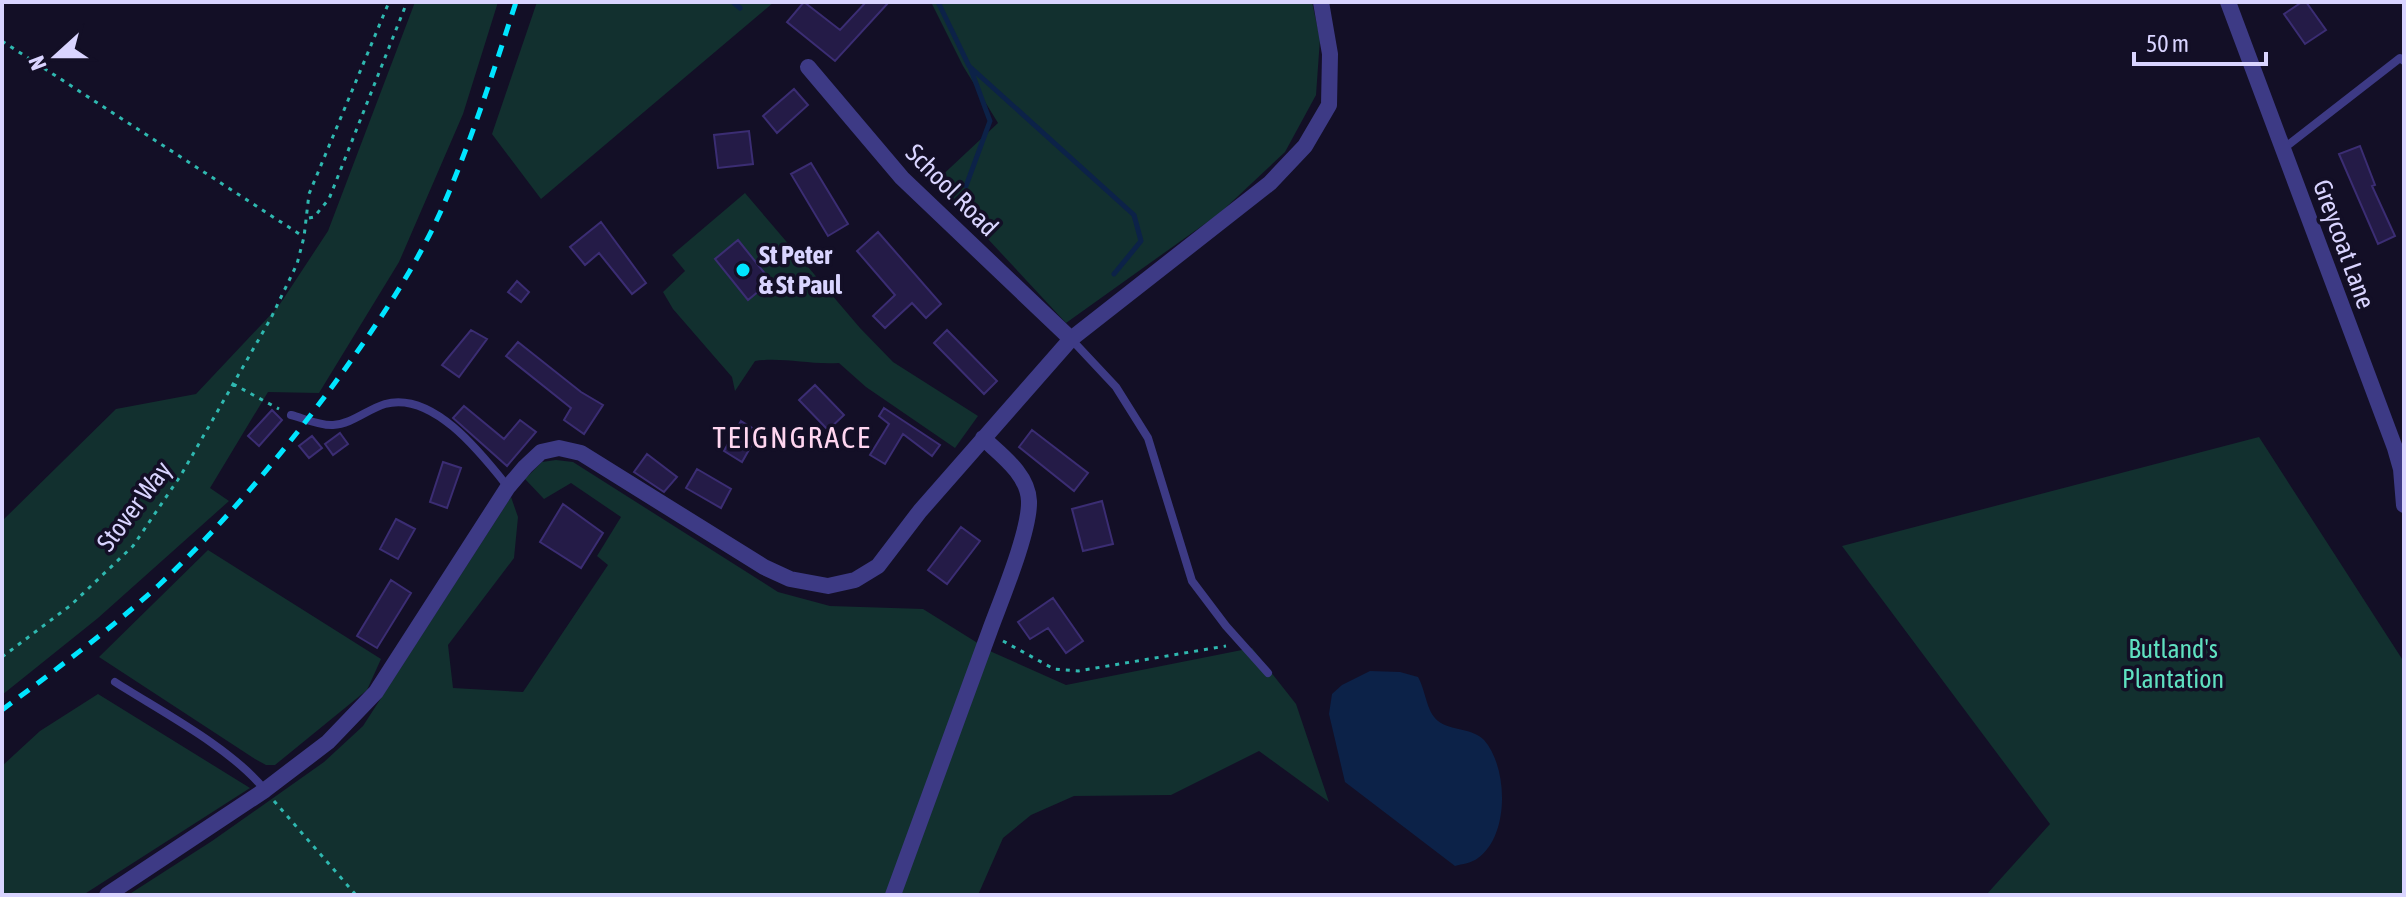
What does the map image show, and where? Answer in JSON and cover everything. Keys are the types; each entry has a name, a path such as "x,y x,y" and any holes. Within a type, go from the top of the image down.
{"street":[{"path":"107,895 265,790 328,742 376,692 508,487 541,452 559,448 581,453 764,567 790,579 828,586 855,580 878,566 920,511 1071,339 1270,183 1305,146 1329,105 1330,54 1321,2"},
{"name":"Greycoat Lane","path":"2228,2 2395,448 2401,469 2404,505"},
{"name":"School Road","path":"808,67 902,178 1071,339"},
{"path":"893,895 989,633 1024,526 1029,501 1024,482 1007,460 983,438"}],"lane":[{"path":"2283,149 2400,58 2404,61"},
{"path":"1071,339 1116,387 1148,438 1192,581 1268,673"},
{"path":"291,415 332,425 386,404 407,402 418,405 429,409 470,443 508,487"},
{"path":"115,682 231,757 250,771 265,790"}],"path":[{"path":"2,41 304,237 309,194 389,2"},
{"path":"307,218 314,217 329,199 407,2"},
{"name":"Stover Way","path":"2,657 71,605 133,546 181,475 271,318 297,264 304,237"},
{"path":"233,384 291,415"},
{"path":"989,633 1054,669 1078,671 1241,643"},
{"path":"265,790 356,895"}],"green space":[{"path":"415,2 498,2 463,114 399,262 319,393 268,392 210,488 229,501 98,618 2,695 2,521 116,409 196,394 278,307 328,231"},
{"path":"537,2 774,2 541,199 492,134"},
{"path":"931,2 1312,2 1320,39 1316,95 1285,152 1220,213 1066,323 935,182 998,123 963,66"},
{"path":"745,193 860,328 893,362 978,416 955,448 866,387 839,363 755,361 735,391 732,377 673,309 663,292 685,271 672,255"},
{"name":"Butland's Plantation","path":"2259,437 2404,662 2404,895 1986,895 2050,824 1842,546"},
{"path":"542,462 573,462 778,592 830,606 923,609 992,652 1066,685 1252,648 1296,704 1329,802 1259,751 1171,795 1074,796 1031,815 1003,838 978,895 128,895 212,841 324,762 363,726 511,497 518,517 514,558 448,645 453,688 523,692 608,565 597,556 621,517 571,483 544,499 525,479"},
{"path":"208,550 381,659 367,690 275,765 266,765 255,759 99,657"},
{"path":"98,694 250,788 83,895 2,895 2,766 40,731"}],"water":[{"path":"1370,671 1400,672 1418,677 1431,712 1438,721 1479,736 1492,752 1501,783 1500,818 1496,834 1476,860 1455,866 1345,782 1329,714 1332,694 1342,685"}],"building":[{"path":"804,2 840,30 866,2 889,2 835,61 787,22"},
{"path":"2306,2 2326,30 2305,44 2284,14"},
{"path":"794,89 808,105 777,133 763,116"},
{"path":"749,131 753,164 718,168 714,135"},
{"path":"2360,146 2375,185 2372,186 2395,236 2378,244 2339,154"},
{"path":"811,163 848,224 828,236 791,174"},
{"path":"601,222 646,283 632,294 599,253 585,265 570,247"},
{"path":"878,232 941,304 926,318 912,303 885,328 873,316 895,295 857,251"},
{"name":"St Peter & St Paul","path":"738,240 771,281 748,300 715,259"},
{"path":"517,281 529,292 521,302 508,292"},
{"path":"471,330 487,339 459,377 442,365"},
{"path":"947,330 997,381 984,394 934,343"},
{"path":"518,342 581,392 603,405 584,434 564,420 571,408 506,356"},
{"path":"815,385 844,415 828,430 799,400"},
{"path":"464,406 504,439 520,420 536,432 507,466 453,418"},
{"path":"884,408 940,445 932,456 903,434 885,464 870,455 889,424 879,416"},
{"path":"272,410 282,420 259,446 248,436"},
{"path":"741,421 759,432 742,462 724,451"},
{"path":"1032,430 1088,473 1074,491 1019,447"},
{"path":"340,433 348,444 333,455 325,444"},
{"path":"312,436 322,448 309,458 299,446"},
{"path":"647,454 677,477 664,492 634,472"},
{"path":"443,462 461,468 447,508 430,502"},
{"path":"697,469 731,489 721,508 686,488"},
{"path":"1102,501 1113,544 1083,551 1072,509"},
{"path":"563,504 603,533 581,568 540,542"},
{"path":"396,519 415,529 398,559 380,549"},
{"path":"961,527 980,541 947,584 928,570"},
{"path":"391,580 411,593 377,648 357,636"},
{"path":"1053,598 1083,641 1066,653 1048,628 1030,639 1018,622"}],"waterway":[{"path":"733,2 740,8"},
{"path":"938,2 969,66 1134,215 1141,241 1114,274"},
{"path":"966,186 990,121 970,67"}],"railway":[{"path":"2,710 121,618 185,560 257,481 345,369 420,254 440,213 471,135 516,2"}],"place":[{"name":"St Peter & St Paul","path":"743,270"}],"district":[{"name":"TEIGNGRACE","path":"792,438"}]}
